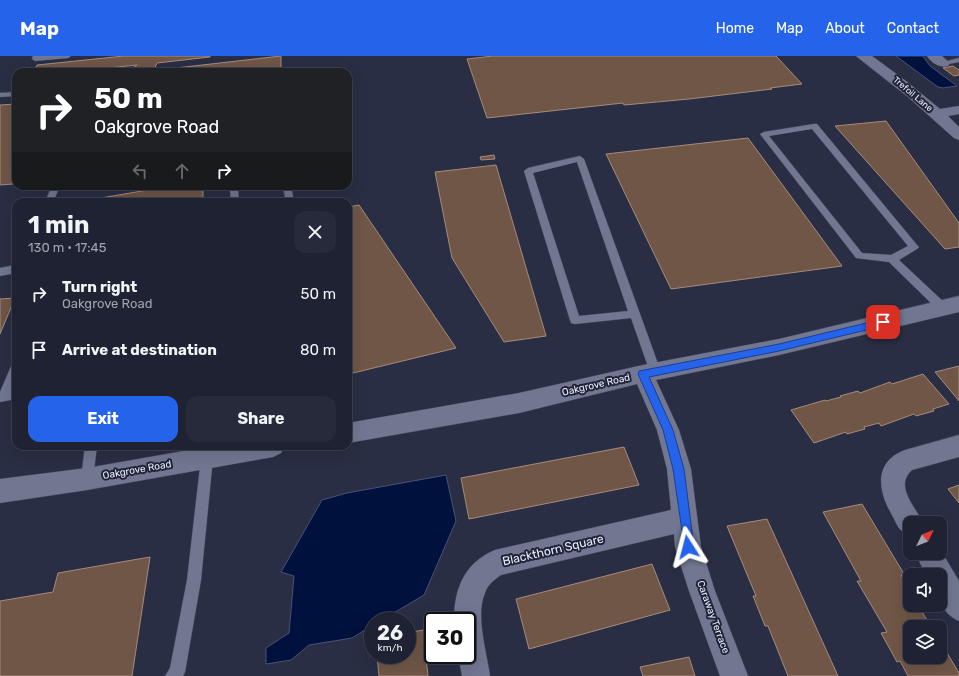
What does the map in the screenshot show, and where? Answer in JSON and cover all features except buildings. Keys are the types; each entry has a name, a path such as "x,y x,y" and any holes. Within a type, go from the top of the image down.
{"street":[{"name":"Trefoil Lane","path":"863,56 898,80 959,135"},
{"path":"937,114 959,110"},
{"name":"Oakgrove Road","path":"352,432 518,403 649,373 779,347 951,306"},
{"name":"Caraway Terrace","path":"649,373 679,469 688,547 702,591 734,676"},
{"path":"906,516 896,499 892,483 896,469 905,461 959,446"},
{"name":"Oakgrove Road","path":"0,491 252,450"},
{"name":"Blackthorn Square","path":"476,676 467,610 470,592 481,574 495,563 684,519"},
{"path":"932,560 959,607"}],"lane":[{"path":"36,56 35,59 68,56"},
{"path":"938,59 959,60"},
{"path":"0,95 12,94"},
{"path":"892,259 914,247 814,126 764,134 859,256 892,259 951,306"},
{"path":"634,314 575,320 528,171 580,159 634,314 649,373"},
{"path":"0,272 12,270"},
{"path":"7,396 12,380"},
{"path":"87,478 90,450"},
{"path":"175,674 194,580 207,458"}],"water":[{"path":"896,56 923,56 930,66 957,86 943,88 938,87"},
{"path":"446,475 456,521 424,595 395,612 364,612 364,631 352,638 309,645 291,660 266,664 266,648 289,633 294,576 281,572 322,500 347,493"}],"route":[{"path":"688,547 679,469 668,430 643,374 779,347 883,322"}]}
